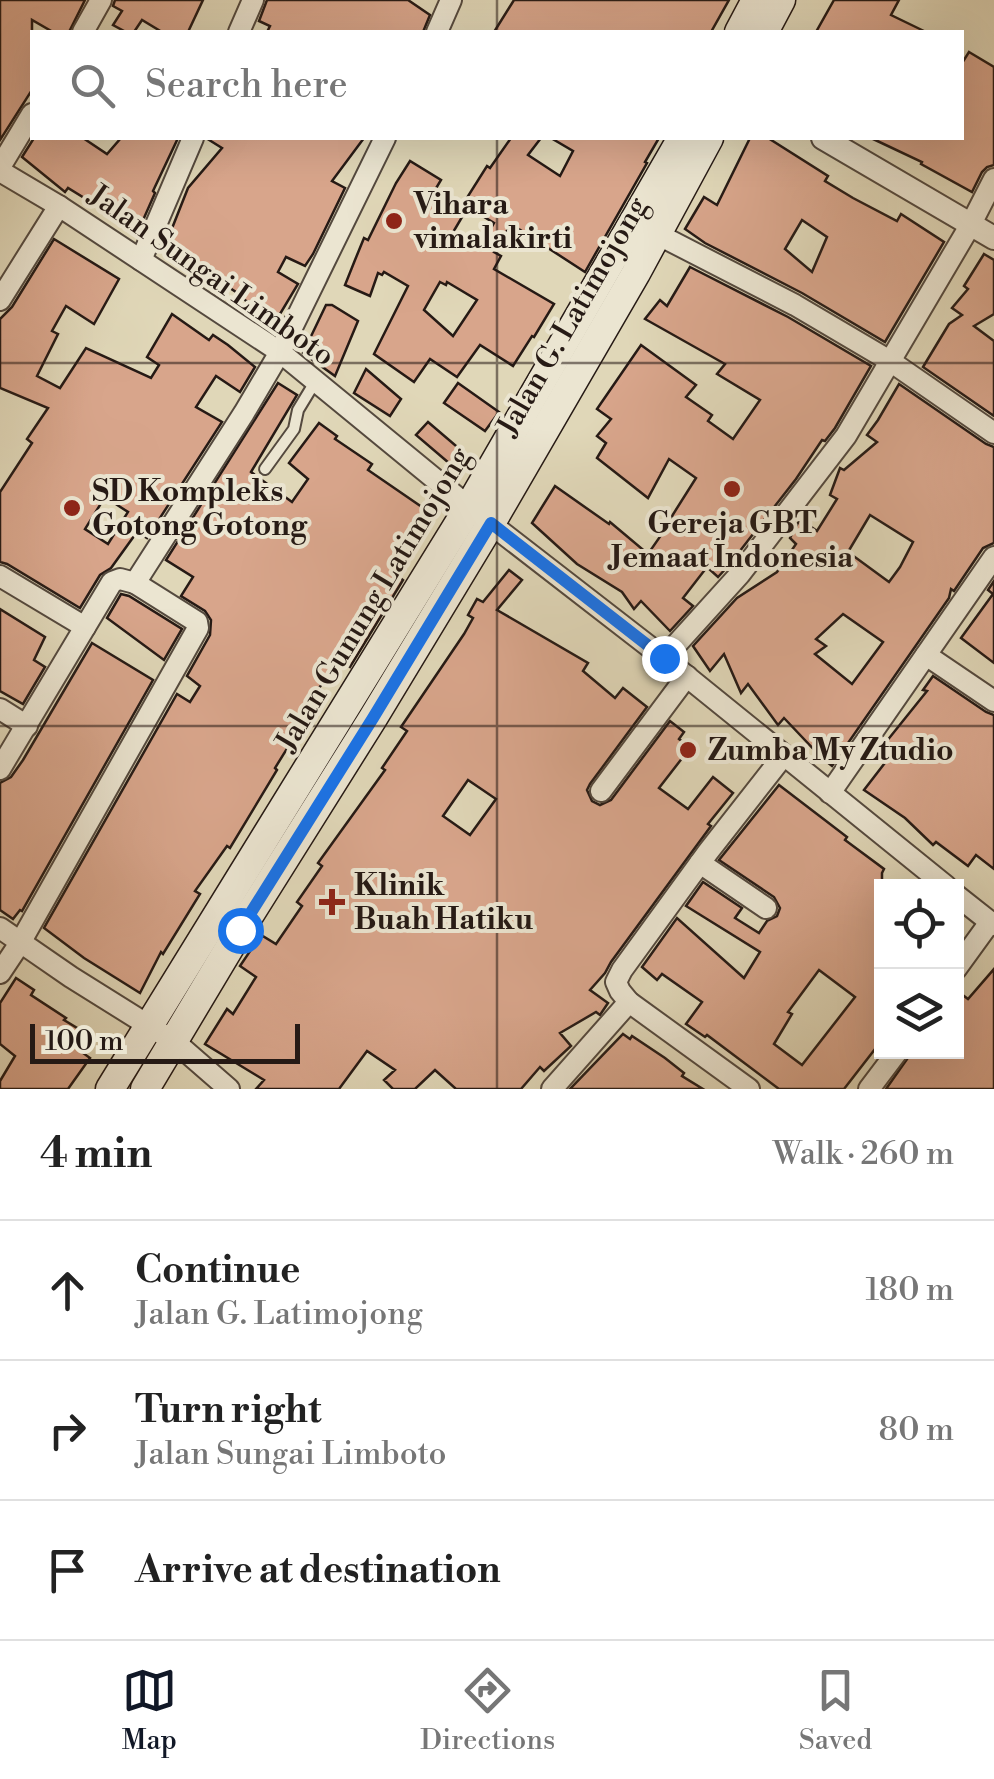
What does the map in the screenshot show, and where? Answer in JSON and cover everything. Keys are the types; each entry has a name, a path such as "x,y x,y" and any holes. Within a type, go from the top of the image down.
{"main road":[{"path":"740,30 756,0"},
{"path":"765,30 781,0"},
{"name":"Jalan Gunung Latimojong","path":"110,1089 480,515 681,140"},
{"name":"Jalan G. Latimojong","path":"145,1089 373,718 480,515 657,234 708,140"}],"street":[{"path":"84,30 100,0"},
{"path":"240,30 252,0"},
{"path":"438,30 451,0"},
{"path":"0,169 30,117"},
{"path":"141,260 193,140"},
{"path":"134,583 280,352 385,140"},
{"path":"825,140 994,238"},
{"name":"Jalan Sungai Limboto","path":"0,169 280,352 937,879"},
{"path":"664,658 740,574 846,436 994,180"},
{"path":"0,300 59,206"},
{"path":"657,234 890,361 994,433"},
{"path":"830,794 994,557"},
{"path":"0,576 85,627"},
{"path":"0,768 112,582 120,579 134,583 197,622 198,628 0,974"},
{"path":"926,655 994,701"},
{"path":"601,790 687,676"},
{"path":"0,710 27,726"},
{"path":"749,1089 629,1002 616,982 700,863 784,756"},
{"path":"700,863 766,908"},
{"path":"964,901 992,924 964,959"},
{"path":"0,928 70,978 175,1042 229,1089"},
{"path":"552,1089 629,1002"},
{"path":"869,1089 892,1059"}],"lane":[{"path":"265,469 294,429 298,410 316,382"}],"building":[{"path":"0,0 85,0 70,30 50,30 32,20 30,93 0,140"},
{"path":"115,0 203,0 189,30 159,30 142,20 135,30 122,30 113,25 122,11 113,6"},
{"path":"267,0 408,0 430,15 424,30 268,30 270,26 259,21"},
{"path":"514,0 729,0 712,30 495,30"},
{"path":"834,0 899,0 891,15 922,30 817,30"},
{"path":"969,52 994,67 994,165 982,172 972,192 875,140 964,140 964,60"},
{"path":"33,140 86,140 107,154 119,140 177,140 136,236 101,204 99,207 68,188 65,192 22,157"},
{"path":"209,140 363,140 332,181 345,188 313,254 305,266 286,257 278,272 298,284 277,319 165,246 188,188 222,148"},
{"path":"510,140 539,140 528,155 560,176 573,151 554,140 658,140 585,272 511,224 494,252 501,256 494,269 554,304 513,366 480,345 457,377 430,359 414,382 374,354 408,286 384,272 378,273 370,296 345,285 364,238 368,240 410,161 441,180 435,190 465,212 452,234 479,249 494,223 463,204 487,166 490,168","holes":["440,282 447,282 477,300 453,336 424,310"]},
{"path":"749,140 771,140 828,176 825,181 853,198 897,221 901,214 944,242 885,342 685,229 704,197 717,205","holes":["802,220 827,237 812,272 785,249"]},
{"path":"54,239 119,279 94,324 66,306 52,331 58,334 37,376 60,388 86,348 151,378 159,365 147,357 172,314 209,340 213,335 255,367 240,392 216,376 196,407 222,422 147,538 137,532 111,568 100,575 80,608 0,562 0,492 32,443 27,439 48,408 0,388 0,319 12,307","holes":["105,497 128,512 108,544 85,529"]},
{"path":"984,254 994,260 994,314 974,326 994,341 994,416 923,367 949,324 962,315 952,308 968,289 964,286"},
{"path":"690,267 788,317 871,366 835,428 729,565 718,577 707,567 683,598 693,606 670,631 641,601 634,609 622,592 577,564 532,523 555,486 610,522 648,554 673,518 696,478 669,459 648,498 597,458 606,443 597,436 611,419 597,409 641,345 696,385 686,397 712,415 708,421 733,439 760,400 717,374 725,364 645,319 660,300 667,306"},
{"path":"326,305 358,321 335,376 303,353"},
{"path":"366,369 401,399 390,416 354,393"},
{"path":"278,383 297,395 251,472 292,502 308,479 289,463 319,423 372,464 368,470 435,516 392,572 403,580 350,667 339,659 306,707 311,710 277,770 230,848 227,846 195,891 200,894 161,952 140,993 44,928 177,694 190,702 200,686 187,676 210,635 211,620 205,611 181,596 193,577 166,560"},
{"path":"458,383 499,412 485,431 444,403"},
{"path":"899,384 994,447 994,543 983,548 954,591 951,589 949,598 832,766 784,718 778,725 748,684 741,693 724,654 710,671 693,646 737,598 777,572 796,544 790,538 800,519 817,531 837,499 830,495 840,468 844,470 877,442 867,435","holes":["870,515 913,542 889,582 848,552","843,614 883,642 852,684 815,654 826,646 816,639"]},
{"path":"428,422 469,457 456,469 416,435"},
{"path":"509,570 522,580 497,610 588,663 583,671 615,698 623,688 647,707 590,784 587,790 592,801 600,805 611,800 670,721 684,732 679,739 690,748 659,788 688,809 713,777 733,793 590,990 608,1003 600,1015 596,1012 560,1033 571,1046 544,1071 540,1067 521,1089 456,1089 435,1070 415,1089 393,1089 384,1080 395,1070 367,1051 339,1089 256,1089 264,1080 205,1044 227,1009 233,1014 256,977 240,966 261,935 276,944 302,906 297,902 322,866 318,863 385,770 382,768 407,731 401,727 464,634 477,599 483,602","holes":["468,780 496,799 470,835 443,816"]},
{"path":"994,581 994,663 961,638 993,594 988,590"},
{"path":"121,594 182,629 164,660 107,618"},
{"path":"0,609 45,637 34,660 45,667 23,704 0,691"},
{"path":"92,643 153,680 22,911 13,919 0,910 0,783 11,777 23,760"},
{"path":"933,676 994,715 994,869 976,855 968,866 936,842 933,845 905,818 864,790 891,755 882,747 927,691 923,690"},
{"path":"779,785 884,869 882,879 874,879 874,1050 844,1089 779,1089 707,1035 686,1024 702,1002 662,974 657,980 642,967 677,918 744,978 760,952 686,906 703,882 742,908 735,918 759,933 767,921 777,916 780,908 774,897 719,860","holes":["819,970 855,997 802,1065 774,1044 792,1014 788,1012"]},
{"path":"994,969 994,1089 886,1089 907,1059 964,1059 964,996 968,999"},
{"path":"16,978 34,990 31,995 92,1037 83,1053 90,1058 68,1089 0,1089 0,1081 15,1056 0,1044 0,1003"},
{"path":"623,1034 665,1058 684,1073 682,1076 703,1089 570,1089"}],"place":[{"name":"Vihara vimalakirti","path":"394,221"},
{"name":"Gereja GBT Jemaat Indonesia","path":"732,489"},
{"name":"SD Kompleks Gotong Gotong","path":"72,508"},
{"name":"Zumba My Ztudio","path":"688,750"},
{"name":"Klinik Buah Hatiku","path":"332,902"}],"route":[{"path":"240,930 491,523 664,658"}]}
